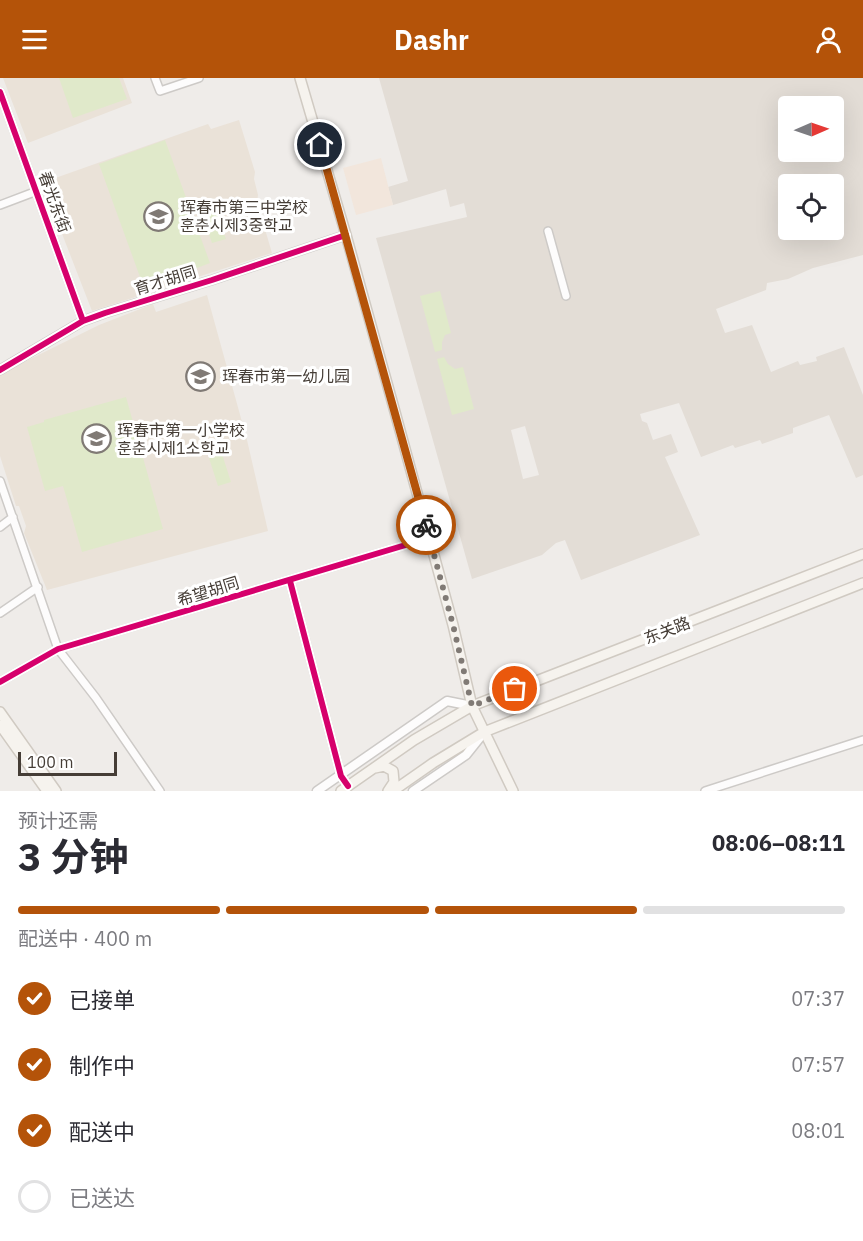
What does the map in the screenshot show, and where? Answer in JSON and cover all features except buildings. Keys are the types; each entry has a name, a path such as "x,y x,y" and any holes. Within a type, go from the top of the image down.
{"main road":[{"path":"300,78 346,235 453,625 472,706 513,791"},
{"name":"东关路","path":"344,788 414,740 472,706 863,554"},
{"name":"东关路","path":"393,791 484,732 863,584"},
{"path":"0,712 56,791"},
{"path":"0,725 47,791"},
{"path":"367,772 381,766 390,768 395,778 388,791"}],"street":[{"path":"155,78 160,91 199,78"},
{"name":"春光东街","path":"0,92 84,321"},
{"path":"0,205 37,191"},
{"path":"548,231 566,296"},
{"name":"育才胡同","path":"0,369 84,321 346,235"},
{"path":"0,481 58,649 96,698 160,791"},
{"path":"0,527 13,517"},
{"name":"希望胡同","path":"0,682 58,649 429,538"},
{"path":"290,581 344,788"},
{"path":"0,613 38,587"},
{"name":"东关路","path":"317,791 447,701 472,706"},
{"path":"413,791 466,755 484,732"},
{"path":"705,791 863,740"}],"shaded area":[{"path":"3,78 123,78 132,103 28,143"},
{"path":"379,78 863,78 863,255 813,268 788,279 767,283 766,290 716,309 725,333 752,325 771,372 798,361 800,365 817,361 816,357 844,347 863,395 863,475 856,478 829,415 793,428 793,433 762,444 760,440 735,448 733,445 701,457 679,403 640,414 642,421 647,423 653,440 671,434 678,452 665,457 700,535 581,580 565,540 556,543 542,555 472,579 376,238 467,217 464,203 450,207 446,189 393,205 388,187 408,181","holes":["525,426 539,475 523,479 511,430"]},
{"name":"珲春市第三中学校 훈춘시제3중학교","path":"239,120 255,172 257,202 272,253 92,311 44,182 208,124 211,129"},
{"path":"381,158 393,205 356,215 343,168"},
{"name":"珲春市第一小学校 훈춘시제1소학교","path":"207,295 247,440 268,531 47,590 24,533 26,526 19,506 16,506 0,456 0,374 99,325 153,304 156,312"}],"green space":[{"path":"59,78 119,78 127,99 73,118"},
{"path":"165,140 210,263 144,288 99,164"},
{"path":"216,212 226,239 212,243 203,217"},
{"path":"440,291 451,333 445,335 442,350 435,352 420,296"},
{"path":"444,357 455,369 463,367 474,409 452,415 437,359"},
{"path":"126,397 163,529 82,552 63,486 45,491 27,427"},
{"path":"222,454 231,482 218,486 209,458"}],"cycle path":[{"path":"0,92 83,321"},
{"path":"0,370 83,321 346,235"},
{"path":"0,682 58,649 429,538"},
{"path":"290,581 341,776 348,786"}],"way so far":[{"path":"426,525 472,706 515,689"}],"place":[{"name":"珲春市第三中学校 훈춘시제3중학교","path":"159,216"},
{"name":"珲春市第一幼儿园","path":"201,376"},
{"name":"珲春市第一小学校 훈춘시제1소학교","path":"96,439"}],"route":[{"path":"320,145 426,525"}]}
